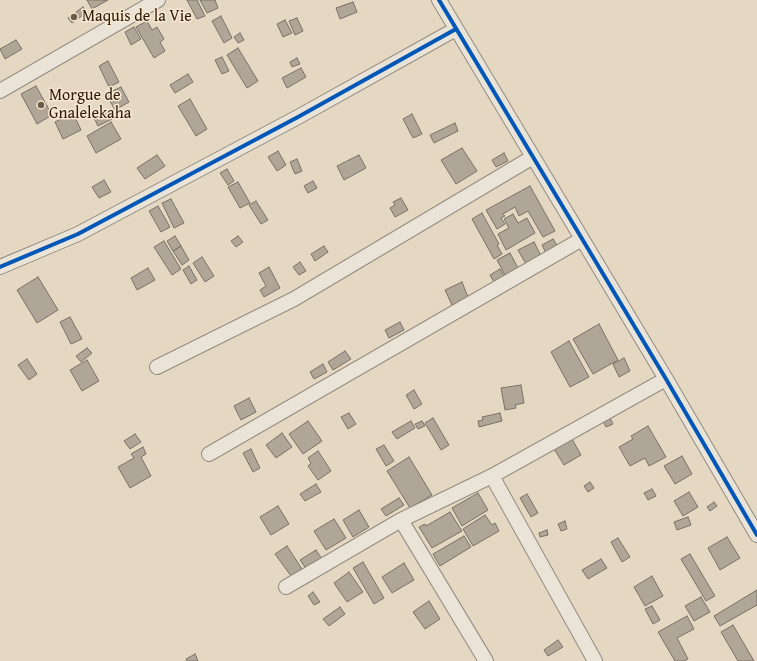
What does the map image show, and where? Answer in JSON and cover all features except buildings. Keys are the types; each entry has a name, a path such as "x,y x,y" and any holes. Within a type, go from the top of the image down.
{"street":[{"path":"0,91 158,0"},
{"path":"439,0 666,378 757,535"},
{"path":"0,267 78,234 298,117 456,29"},
{"path":"157,367 294,299 533,157"},
{"path":"209,454 582,239"},
{"path":"286,586 401,520 492,476 666,378"},
{"path":"492,476 595,661"},
{"path":"401,520 486,661"}],"cycle path":[{"path":"439,0 666,379 757,535"},
{"path":"0,267 78,234 298,117 456,29"}],"place":[{"name":"Maquis de la Vie","path":"74,17"},
{"name":"Morgue de Gnalelekaha","path":"41,105"}]}
